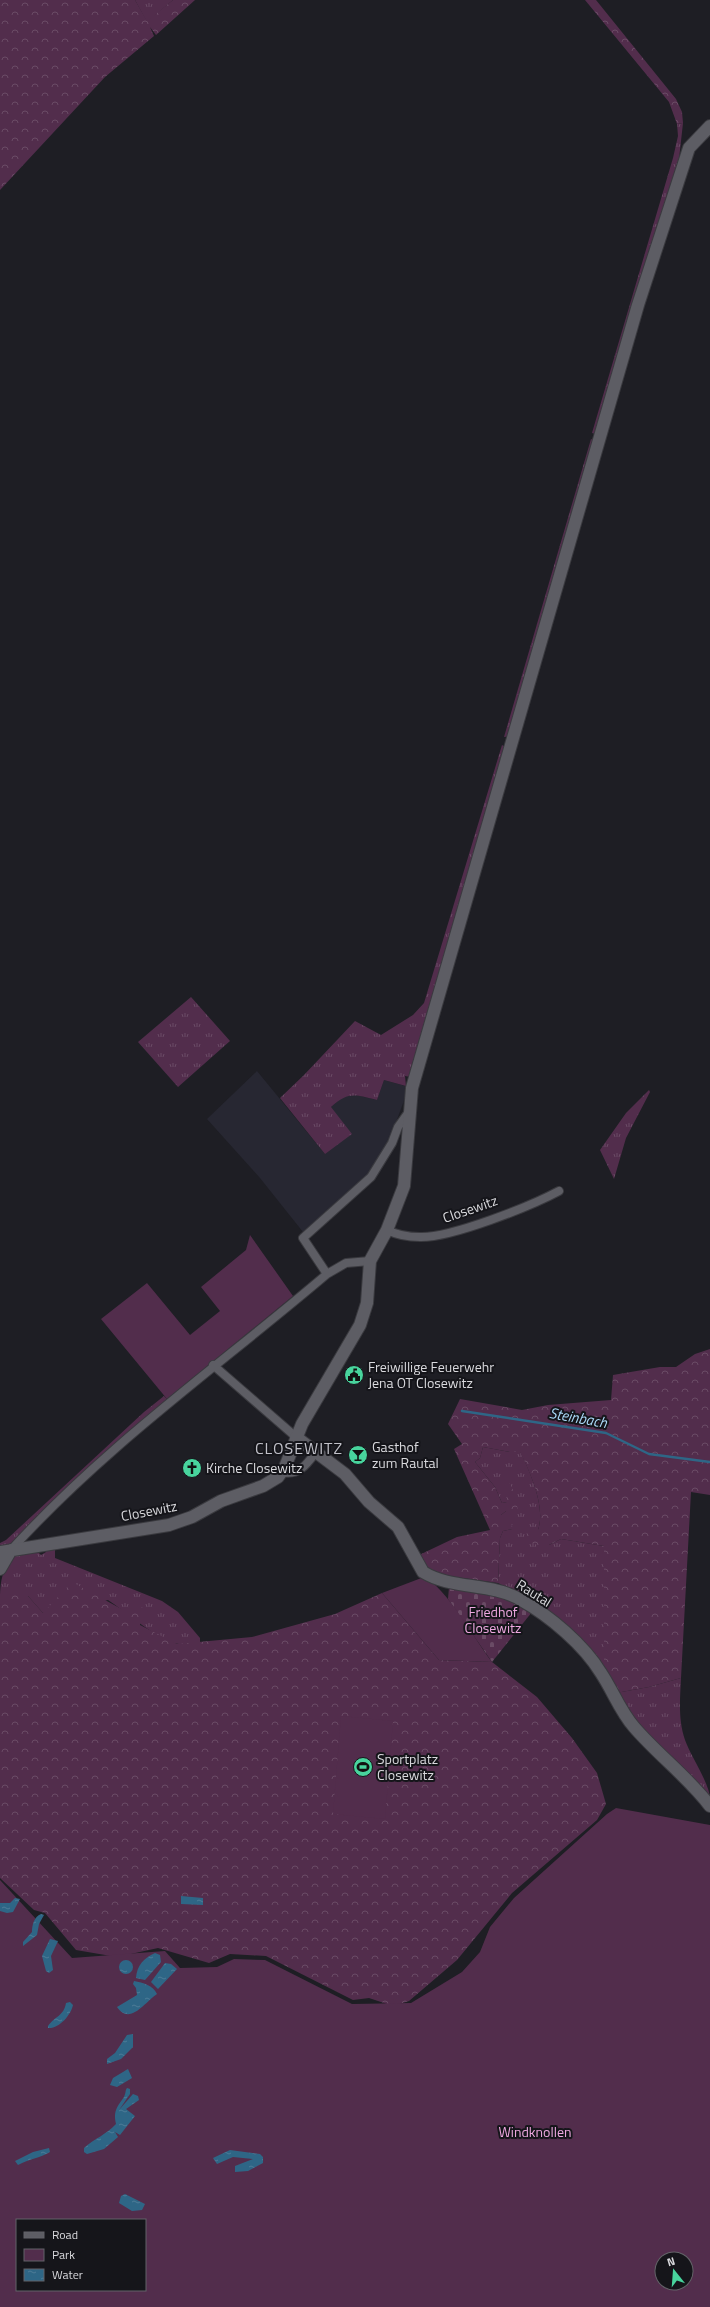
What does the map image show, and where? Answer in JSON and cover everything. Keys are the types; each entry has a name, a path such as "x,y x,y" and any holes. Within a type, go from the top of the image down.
{"street":[{"path":"213,1365 296,1437 360,1325 367,1304 370,1261 388,1230 404,1186 408,1113 413,1085 638,304 689,148 710,126"},
{"path":"326,1274 303,1238 371,1177 392,1143 398,1127 408,1113"},
{"name":"Closewitz","path":"388,1230 396,1234 420,1237 451,1233 544,1199 560,1191"},
{"path":"0,1569 6,1551 154,1414 326,1274 346,1263 370,1261"},
{"name":"Closewitz","path":"6,1551 169,1525 192,1517 221,1501 263,1486 282,1472 296,1437"},
{"name":"Rautal","path":"296,1437 345,1474 369,1502 398,1527 422,1572 442,1580 502,1591 521,1599 538,1611 586,1651 600,1671 618,1705 633,1727 699,1792 710,1806"},
{"name":"Closewitz","path":"282,1472 290,1474 299,1470 316,1452"}],"shaded area":[{"path":"257,1071 325,1154 331,1107 341,1098 352,1094 377,1100 384,1080 409,1087 388,1144 367,1175 303,1232 260,1178 207,1119"}],"green space":[{"path":"0,0 135,0 147,21 173,0 195,0 156,35 150,27 154,36 105,77 0,190"},
{"path":"135,0 173,0 147,22"},
{"path":"585,0 596,0 676,99 682,112 683,123 677,124 669,102"},
{"path":"683,123 679,159 597,434 592,433 673,158 678,136 677,124"},
{"path":"591,439 595,441 512,736 504,737"},
{"path":"502,745 508,749 410,1077 405,1076 406,1086 384,1080 377,1100 358,1096 348,1096 331,1107 352,1134 325,1154 280,1098 355,1021 381,1035 413,1015 424,1003"},
{"path":"191,997 230,1041 178,1087 138,1042"},
{"path":"649,1090 650,1092 626,1138 614,1179 600,1150 626,1113"},
{"path":"250,1235 293,1296 167,1399 101,1319 147,1283 190,1335 220,1311 201,1287 246,1250"},
{"path":"710,1349 710,1495 691,1492 681,1678 649,1687 616,1693 604,1670 604,1546 561,1539 549,1545 539,1546 526,1539 527,1532 538,1530 540,1511 536,1490 520,1452 510,1452 483,1447 480,1458 475,1462 495,1487 502,1503 507,1502 505,1484 509,1482 515,1494 518,1511 514,1515 506,1511 501,1515 501,1522 511,1523 513,1529 503,1531 500,1538 498,1583 442,1575 427,1570 417,1556 457,1537 490,1530 454,1449 462,1444 448,1424 460,1399 522,1410 548,1405 611,1400 613,1375 660,1367 676,1367 695,1354"},
{"path":"164,1396 167,1399 9,1545 0,1548 0,1543 6,1540 144,1412"},
{"path":"483,1447 510,1452 520,1451 536,1490 540,1511 538,1530 549,1545 561,1539 604,1546 604,1670 523,1596 498,1583 500,1538 503,1531 512,1529 501,1523 501,1515 506,1511 507,1502 502,1503 495,1487 475,1462 480,1458"},
{"path":"55,1547 55,1558 162,1601 178,1612 200,1638 200,1643 179,1644 171,1642 153,1632 108,1600 43,1613 28,1596 0,1605 2,1577 4,1570 12,1559 22,1552 36,1550 41,1555 46,1552 45,1548"},
{"path":"424,1577 432,1582 451,1602 492,1662 439,1660 382,1593"},
{"path":"72,1582 127,1612 131,1602 143,1608 140,1625 177,1644 252,1637 335,1614 382,1593 439,1660 492,1662 537,1697 572,1738 597,1773 606,1804 597,1820 512,1893 457,1960 409,2001 393,2006 369,1998 353,2000 266,1956 230,1954 209,1963 158,1948 117,1957 76,1950 45,1913 34,1910 0,1878 0,1605 10,1589 28,1596 43,1613"},
{"name":"Friedhof Closewitz","path":"449,1587 502,1596 532,1612 492,1662 448,1599"},
{"path":"681,1678 681,1725 688,1747 704,1778 710,1799 635,1723 616,1693 649,1687"},
{"name":"Sportplatz Closewitz","path":"341,1716 393,1721 385,1819 333,1814"},
{"name":"Windknollen","path":"616,1808 710,1825 710,2307 0,2307 0,1880 72,1958 165,1951 180,1968 217,1967 234,1959 265,1960 352,2004 411,2003 462,1972 480,1952 490,1927 514,1898 607,1814"}],"water":[{"path":"181,1896 203,1898 203,1905 181,1904"},
{"path":"15,1898 20,1899 13,1912 7,1913 0,1911 0,1903 10,1903"},
{"path":"41,1914 44,1915 39,1924 37,1935 23,1946 23,1942 32,1932 35,1919"},
{"path":"50,1939 58,1941 51,1956 53,1970 49,1973 46,1971 42,1956"},
{"path":"155,1953 160,1955 161,1962 145,1980 136,1978 138,1969 142,1962"},
{"path":"123,1960 129,1960 133,1964 133,1970 129,1974 123,1974 119,1970 119,1964"},
{"path":"165,1963 171,1964 177,1969 158,1989 151,1982"},
{"path":"134,1981 150,1986 157,1994 137,2011 127,2014 122,2012 117,2007 137,1995 136,1988 133,1984"},
{"path":"70,2002 73,2005 72,2009 64,2021 52,2028 48,2028 48,2026 63,2011 66,2003"},
{"path":"133,2034 133,2047 121,2059 107,2064 107,2059 115,2053 127,2035"},
{"path":"128,2069 132,2078 117,2087 110,2085 113,2078"},
{"path":"127,2088 130,2089 130,2094 119,2110 133,2094 138,2096 139,2100 126,2109 135,2116 120,2135 115,2132 118,2137 104,2149 87,2154 84,2152 84,2148 109,2131 116,2124 116,2109 124,2097"},
{"path":"49,2148 50,2152 42,2156 18,2165 15,2161 33,2152"},
{"path":"230,2150 260,2154 263,2157 263,2163 248,2171 235,2172 235,2166 253,2159 233,2157 217,2164 213,2158"},
{"path":"125,2194 145,2204 142,2210 132,2211 119,2203 121,2196"}],"waterway":[{"name":"Steinbach","path":"462,1411 606,1433 649,1454 710,1462"}],"place":[{"name":"Freiwillige Feuerwehr Jena OT Closewitz","path":"354,1375"},
{"name":"Gasthof zum Rautal","path":"358,1455"},
{"name":"Kirche Closewitz","path":"192,1468"},
{"name":"Sportplatz Closewitz","path":"363,1767"}],"district":[{"name":"CLOSEWITZ","path":"299,1448"}]}
